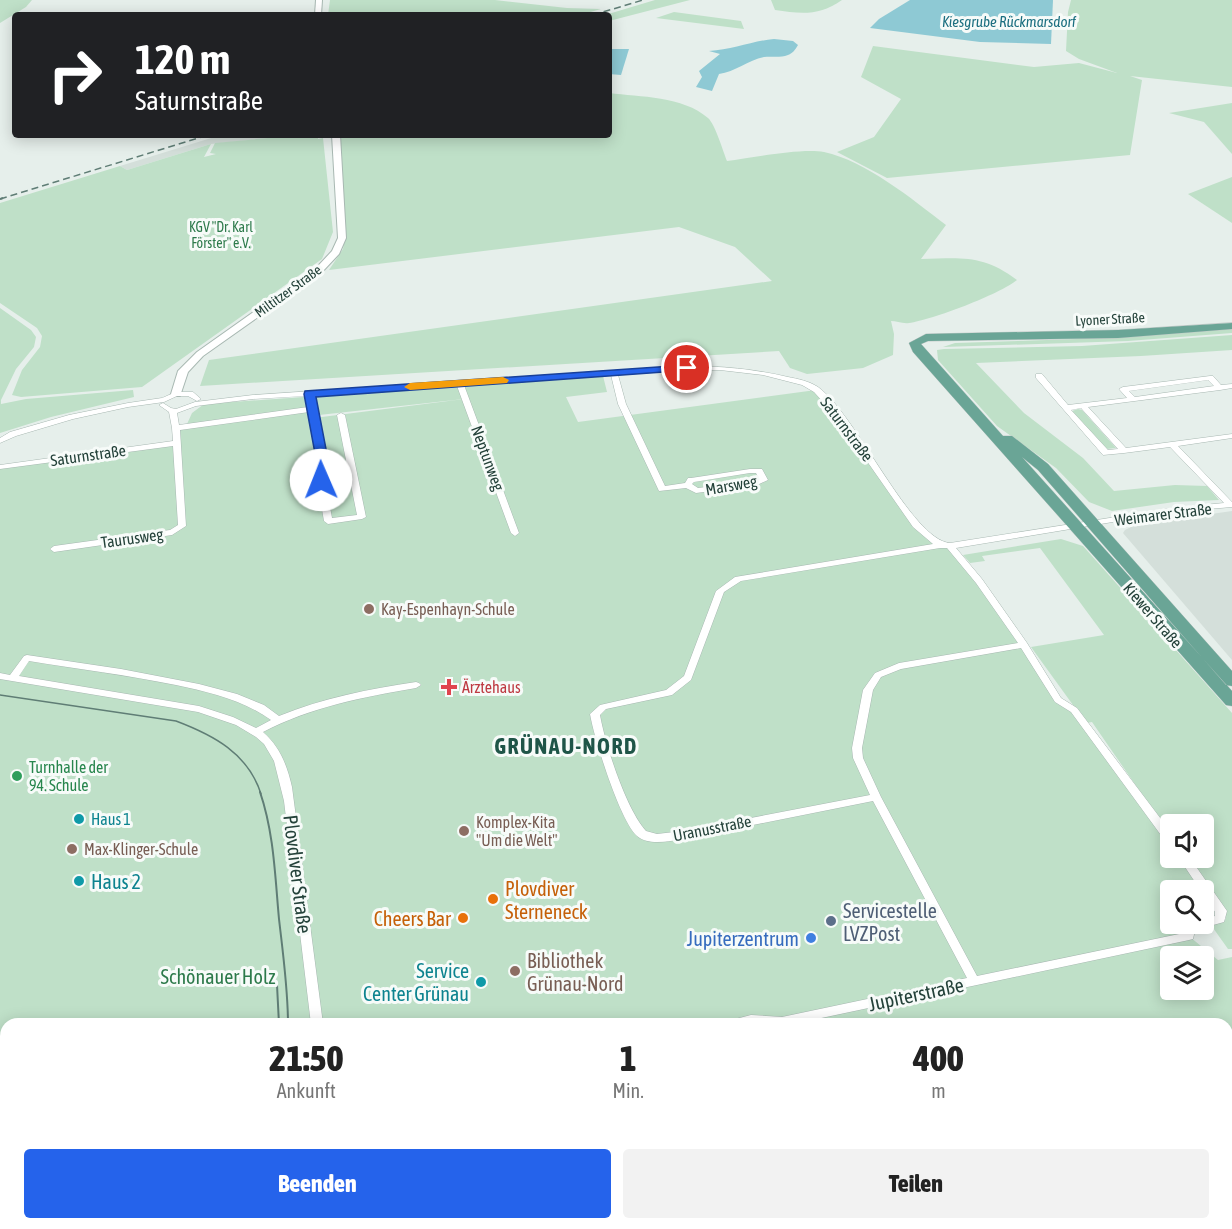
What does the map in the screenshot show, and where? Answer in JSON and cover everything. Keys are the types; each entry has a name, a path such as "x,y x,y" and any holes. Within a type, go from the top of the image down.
{"main road":[{"name":"Lyoner Straße","path":"939,372 917,350 916,341 1118,334 1232,326"},
{"name":"Lyoner Straße","path":"939,372 931,356 935,346 946,342 990,338"},
{"name":"Kiewer Straße","path":"939,372 1192,659 1232,701"},
{"name":"Kiewer Straße","path":"969,405 1043,467 1232,681"}],"street":[{"name":"Miltitzer Straße","path":"182,394 200,354 320,269 336,252 342,238 336,138"},
{"name":"Saturnstraße","path":"183,410 196,401 614,373 720,368 763,373 805,383 817,390 827,400 916,525 945,545"},
{"name":"Marsweg","path":"614,373 622,404 662,489 688,485 696,491 757,483 764,480 759,471 750,471 691,480 688,485"},
{"path":"1039,376 1106,453 1232,436"},
{"path":"1133,399 1123,389 1210,378 1220,388"},
{"name":"Neptunweg","path":"460,383 515,533"},
{"path":"1167,383 1177,393"},
{"path":"1066,408 1232,386"},
{"path":"0,441 14,434 72,417 163,403 182,394 196,401"},
{"path":"309,394 325,475 321,480 328,521 362,517 341,415"},
{"path":"163,403 172,410 183,410"},
{"path":"1083,406 1124,451"},
{"path":"176,428 312,409"},
{"name":"Taurusweg","path":"54,549 172,532 182,526 176,428 172,410"},
{"name":"Taurusweg","path":"176,428 183,410"},
{"name":"Saturnstraße","path":"0,467 177,443"},
{"path":"1172,444 1231,505"},
{"name":"Weimarer Straße","path":"1094,523 1173,510 1231,505"},
{"path":"1077,526 1094,523"},
{"name":"Uranusstraße","path":"876,797 683,835 651,837 635,829 627,813 595,714 603,707 669,693 688,678 720,591 738,579 1077,526"},
{"path":"945,545 979,581 1058,700 1074,710 1160,825"},
{"path":"1023,645 898,666 878,675 868,690 857,748 858,758 876,797 974,981 1189,936 1189,934"},
{"path":"13,678 27,658 147,677 239,697 271,713 276,720"},
{"name":"Plovdiver Straße","path":"0,676 199,709 227,718 256,732 273,748 282,768 291,818 316,1018"},
{"path":"256,732 276,720 341,698 416,685"},
{"path":"1214,901 1221,911 1220,919 1214,921"},
{"name":"Jupiterstraße","path":"800,1018 974,981"}],"shaded area":[{"path":"211,138 271,138 211,144 127,170 120,166"},
{"path":"1232,511 1232,660 1123,533 1135,525"}],"green space":[{"path":"0,0 32,0 26,7 18,12 12,12 12,16 0,23"},
{"path":"330,0 495,0 567,8 601,9 590,12 328,12"},
{"path":"655,0 690,0 612,20 612,13"},
{"path":"771,0 842,0 826,9 802,13 775,10"},
{"path":"1071,0 1232,0 1232,87 1130,76 1142,80 1130,155 887,178 837,152 874,137 901,99 861,77 873,46 1034,67 1079,63 1117,73 1079,59 1066,51 1068,12"},
{"path":"674,12 741,21 744,29 656,18"},
{"path":"612,93 674,101 698,111 711,121 727,161 789,152 814,151 824,152 856,164 888,182 946,225 921,259 971,259 993,266 1017,280 981,299 933,317 909,323 891,321 894,334 893,355 863,368 807,374 790,368 779,351 200,386 209,360 772,281 735,247 679,227 329,270 343,249 346,228 338,138 612,138"},
{"path":"1232,103 1232,154 1204,122 1169,113"},
{"name":"KGV \"Dr. Karl Förster\" e.V.","path":"269,138 323,138 333,232 322,259 142,387 21,397 12,395 22,370 40,347 42,336 37,328 0,303 0,203 120,166 127,170 211,144 204,157 216,154 210,153 215,143"},
{"path":"1232,177 1232,223 1188,194"},
{"path":"0,308 31,330 36,337 34,347 16,369 1,404 26,399 133,390 134,397 51,417 0,433"},
{"path":"1232,328 1232,333 1128,341 943,347 955,343 1108,338"},
{"path":"1232,335 1232,350 976,363 1024,413 1083,458 1114,491 1175,485 1207,486 1219,500 1174,502 1112,511 1089,502 1056,468 997,426 938,360 937,350 1082,346"},
{"name":"Schönauer Holz","path":"603,376 607,392 566,397 578,422 816,390 916,525 940,545 950,546 979,581 1058,700 1074,710 1160,826 1160,868 1214,868 1214,814 1160,814 1160,821 1092,722 1086,723 1031,647 1104,635 1040,548 982,556 985,561 970,563 963,555 1061,539 1083,546 1232,713 1232,949 1228,949 1214,929 1214,924 1226,919 1224,910 1214,898 1214,880 1160,880 1160,934 1191,934 1190,937 1201,946 1160,946 1160,1000 1214,1000 1214,957 1218,960 1232,957 1232,1018 0,1018 0,467 176,443 176,428 312,409 314,418 464,399 319,415 316,407 187,424 192,413 204,404"},
{"path":"1082,410 1116,448 1106,449 1072,411"}],"water":[{"name":"Kiesgrube Rückmarsdorf","path":"910,0 1053,0 1051,44 980,42 870,28 879,19"},
{"path":"774,39 793,41 798,45 788,55 764,57 719,74 712,91 696,87 702,77 699,71 720,54 709,51"},
{"path":"612,49 629,49 621,75 612,74"}],"tram line":[{"path":"0,695 176,721 228,747 247,767 261,794"},
{"path":"260,792 265,807 273,855 288,1018"},
{"path":"277,985 279,1018"}],"railway":[{"path":"603,12 643,0"},
{"path":"3,198 0,199 198,138"}],"slow traffic":[{"path":"410,387 503,380"}],"place":[{"name":"Kay-Espenhayn-Schule","path":"369,609"},
{"name":"Ärztehaus","path":"449,687"},
{"name":"Turnhalle der 94. Schule","path":"17,776"},
{"name":"Haus 1","path":"79,819"},
{"name":"Komplex-Kita \"Um die Welt\"","path":"464,831"},
{"name":"Max-Klinger-Schule","path":"72,849"},
{"name":"Haus 2","path":"79,881"},
{"name":"Plovdiver Sterneneck","path":"493,899"},
{"name":"Cheers Bar","path":"463,918"},
{"name":"Servicestelle LVZPost","path":"831,921"},
{"name":"Jupiterzentrum","path":"811,938"},
{"name":"Bibliothek Grünau-Nord","path":"515,971"},
{"name":"Service Center Grünau","path":"481,982"}],"district":[{"name":"GRÜNAU-NORD","path":"566,746"}],"route":[{"path":"321,480 325,475 309,394 687,368"}]}
